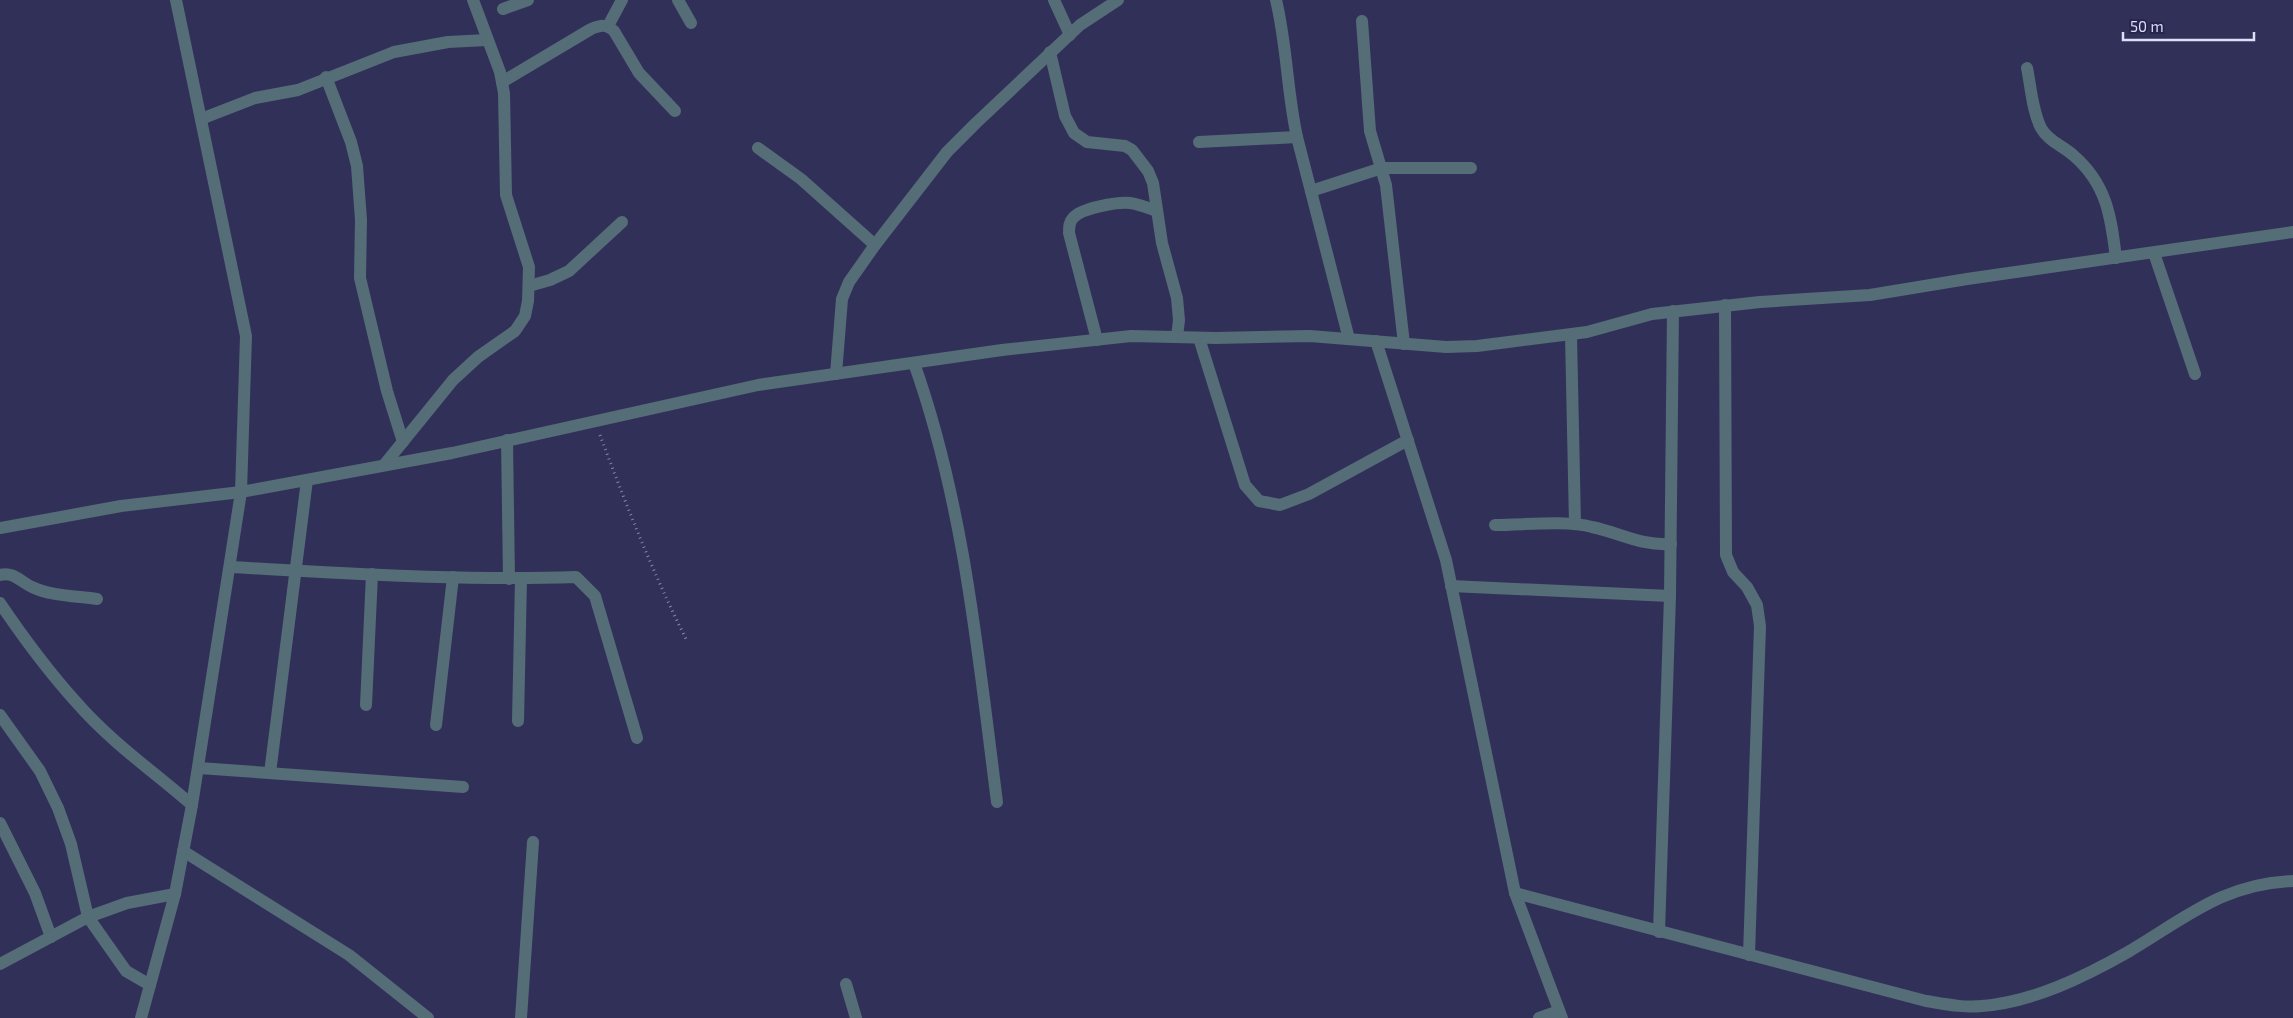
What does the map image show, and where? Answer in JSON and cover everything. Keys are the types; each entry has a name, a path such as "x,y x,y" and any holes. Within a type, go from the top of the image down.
{"street":[{"path":"141,1018 175,894 199,768 242,492 246,336 176,0"},
{"path":"384,465 453,380 478,357 515,331 525,316 529,286 529,267 506,195 505,115 502,82 473,0"},
{"path":"503,9 528,0"},
{"path":"608,26 622,0"},
{"path":"678,0 691,23"},
{"path":"1054,0 1070,35"},
{"path":"836,374 842,299 848,282 947,152 1050,52 1098,11 1118,0"},
{"path":"1276,0 1282,22 1292,115 1349,339"},
{"path":"1362,21 1370,131 1386,185 1404,344"},
{"path":"502,82 591,29 608,26 614,31 639,73 675,110"},
{"path":"201,119 255,98 298,90 326,77 402,50 448,42 487,40"},
{"path":"1050,52 1065,116 1074,133 1087,142 1125,146 1132,150 1148,171 1153,183 1162,243 1177,298 1177,337"},
{"path":"2027,68 2036,115 2042,129 2054,142 2073,154 2089,170 2103,193 2111,214 2116,258"},
{"path":"326,77 351,142 357,166 361,220 360,278 384,382 403,442"},
{"path":"1199,142 1297,137"},
{"path":"758,148 809,185 876,245"},
{"path":"1311,191 1382,168 1471,168"},
{"path":"1098,340 1069,233 1074,216 1087,210 1118,203 1131,203 1157,210"},
{"path":"529,286 550,280 569,271 622,222"},
{"path":"0,528 121,506 242,492 307,480 507,440 758,385 1002,350 1131,336 1199,338 1310,336 1461,347 1571,335 1652,314 1673,311 1870,295 1966,279 2293,232"},
{"path":"2154,253 2195,374"},
{"path":"1725,306 1726,555 1733,572 1747,586 1757,605 1760,626 1749,955"},
{"path":"1659,932 1670,596 1673,311"},
{"path":"1571,335 1575,524"},
{"path":"1199,338 1245,485 1259,501 1280,505 1309,494 1408,440"},
{"path":"1376,341 1446,560 1515,893 1561,1014 1539,1018"},
{"path":"914,363 938,438 959,528 974,622 997,802"},
{"path":"507,440 515,579 518,721"},
{"path":"270,773 307,480"},
{"path":"1495,525 1575,524 1592,527 1638,542 1654,545 1671,544"},
{"path":"230,566 452,577 515,579 576,577 595,596 638,738"},
{"path":"0,575 10,574 32,587 44,591 97,599"},
{"path":"366,705 372,574"},
{"path":"436,725 452,577"},
{"path":"1451,586 1670,596"},
{"path":"0,603 77,704 106,732 192,805"},
{"path":"0,715 40,771 58,808 71,844 88,917 126,971 150,985"},
{"path":"199,768 463,787"},
{"path":"0,823 35,893 51,937"},
{"path":"521,1018 533,842"},
{"path":"183,851 349,954 428,1018"},
{"path":"1515,893 1926,1001 1958,1007 1983,1006 2052,989 2127,952 2219,898 2251,885 2293,881"},
{"path":"0,964 88,917 127,903 175,894"},
{"path":"846,984 856,1018"}],"path":[{"path":"595,421 627,510 656,578 686,639"}]}
